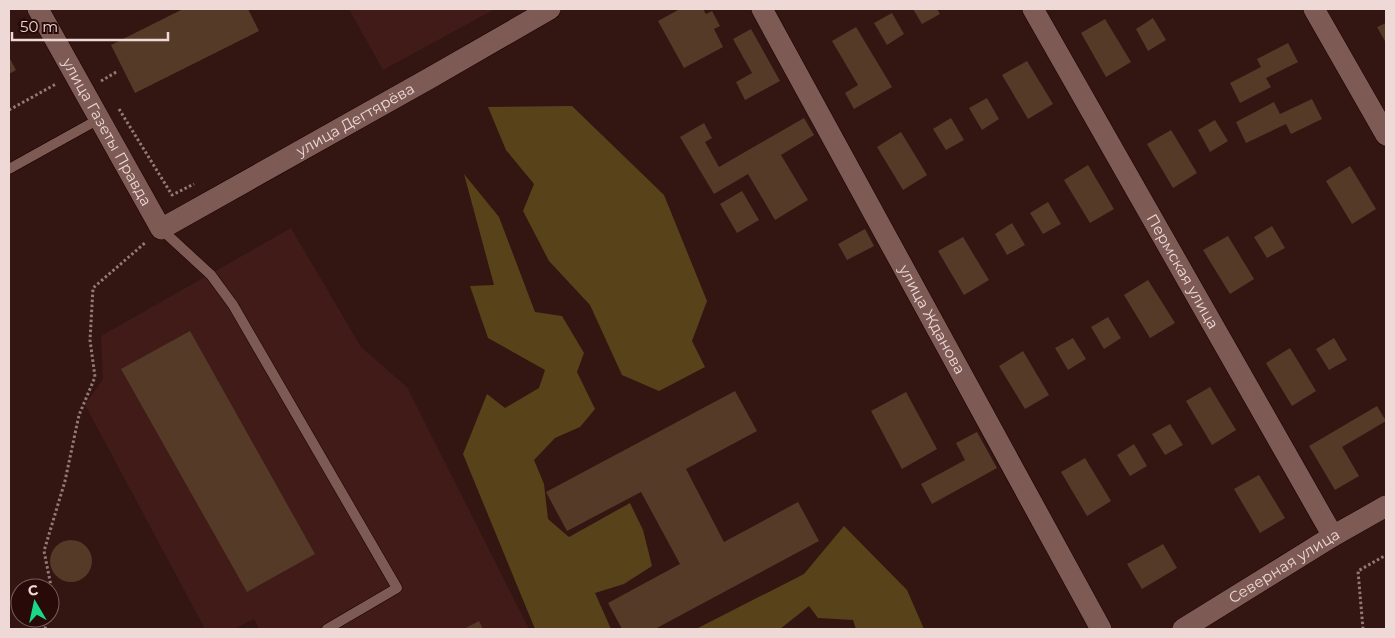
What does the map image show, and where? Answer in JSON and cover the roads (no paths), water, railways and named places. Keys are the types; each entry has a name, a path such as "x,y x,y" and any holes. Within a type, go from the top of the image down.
{"street":[{"name":"улица Газеты Правда","path":"38,9 161,228"},
{"name":"улица Дегтярёва","path":"161,228 550,9"},
{"name":"улица Жданова","path":"762,9 1101,629"},
{"name":"Пермская улица","path":"1032,9 1333,536"},
{"path":"1314,9 1386,135"},
{"name":"Северная улица","path":"1183,629 1333,536 1386,506"}],"lane":[{"path":"9,169 99,119"},
{"path":"161,228 211,275 233,306 397,588 327,629"}]}
